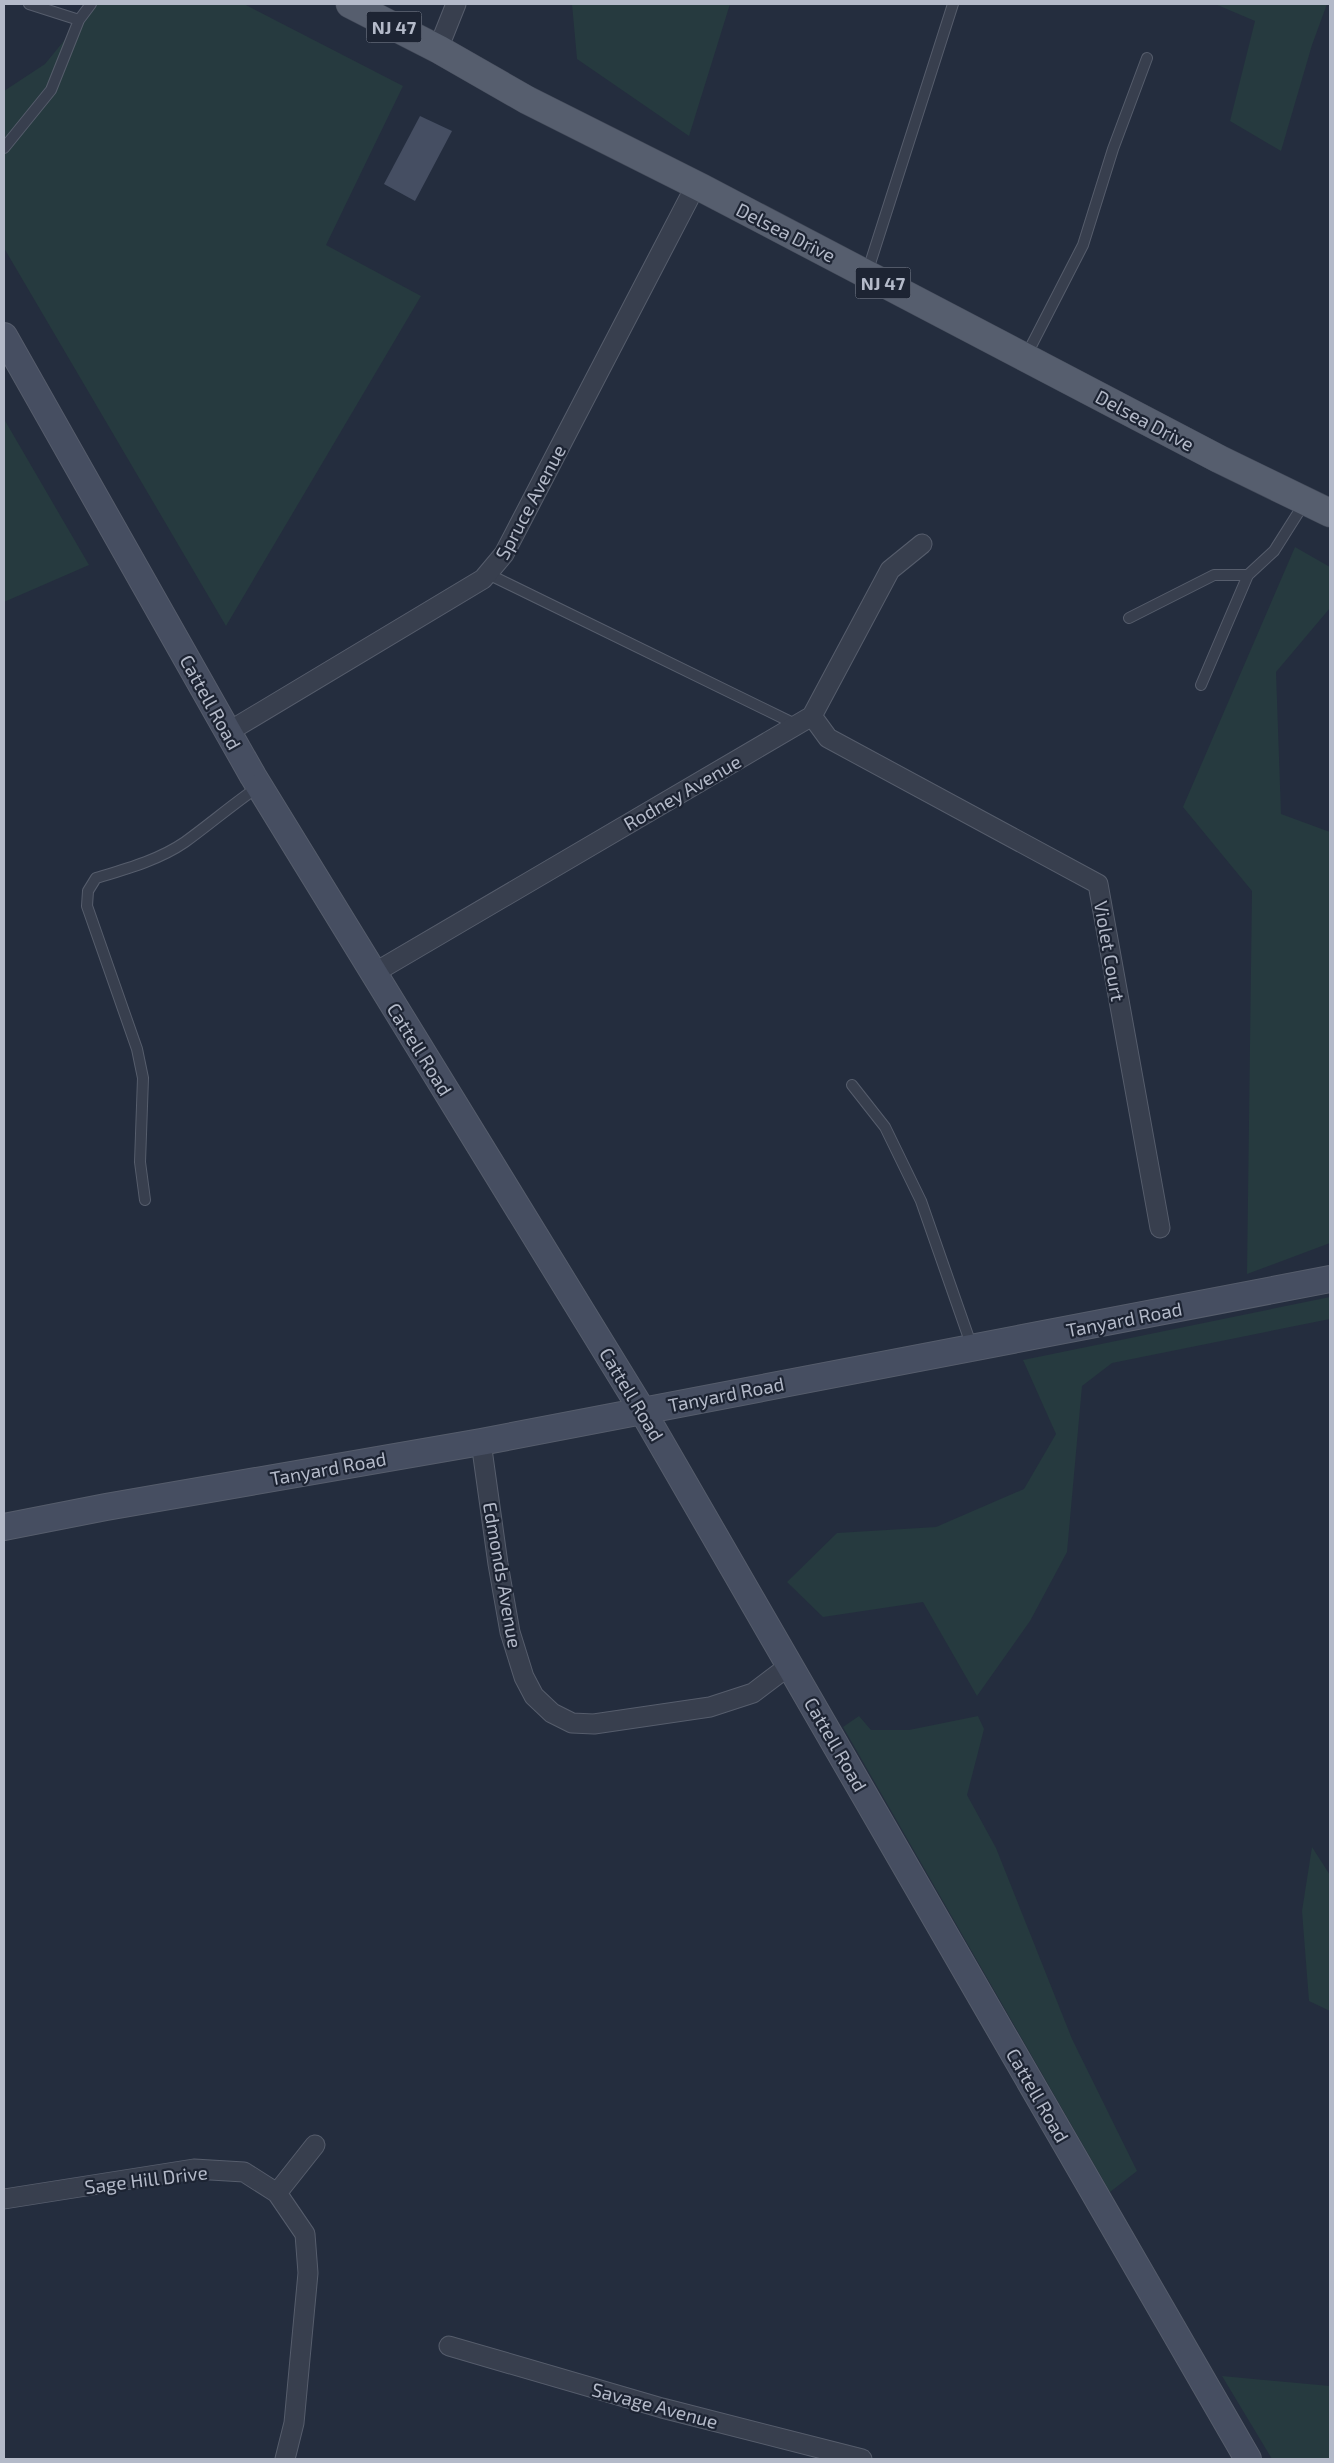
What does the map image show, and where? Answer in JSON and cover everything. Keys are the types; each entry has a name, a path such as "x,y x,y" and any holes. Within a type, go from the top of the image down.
{"main road":[{"name":"Delsea Drive","path":"350,4 438,49 527,100 696,185 1219,459 1330,514"}],"street":[{"path":"438,49 456,4"},
{"name":"Spruce Avenue","path":"228,732 488,574 504,554 696,185"},
{"name":"Cattell Road","path":"4,336 259,786 642,1410 1248,2459"},
{"path":"805,721 890,570 922,544"},
{"name":"Rodney Avenue","path":"374,973 805,721"},
{"name":"Violet Court","path":"805,721 828,738 1098,884 1160,1228"},
{"name":"Tanyard Road","path":"4,1527 106,1507 481,1442 1330,1279"},
{"name":"Edmonds Avenue","path":"481,1442 498,1564 510,1632 524,1677 534,1696 552,1713 572,1723 594,1724 710,1707 753,1693 790,1665"},
{"path":"277,2193 315,2145"},
{"name":"Sage Hill Drive","path":"4,2199 194,2169 244,2172 277,2193 305,2234 308,2273 294,2423 285,2459"},
{"name":"Savage Avenue","path":"449,2346 662,2408 862,2459"}],"lane":[{"path":"30,4 79,20"},
{"path":"4,148 51,90 79,20 91,4"},
{"path":"866,274 952,4"},
{"path":"1025,357 1083,245 1113,149 1147,58"},
{"path":"1201,685 1248,575 1274,551 1306,501"},
{"path":"488,574 805,721"},
{"path":"1129,618 1214,575 1248,575"},
{"path":"145,1200 140,1162 143,1078 136,1049 94,932 87,906 88,891 96,878 137,866 184,843 259,786"},
{"path":"852,1085 886,1127 921,1201 972,1348"}],"green space":[{"path":"94,4 244,4 403,86 326,245 421,296 226,626 4,248 4,91 45,64"},
{"path":"572,4 730,4 689,136 577,59"},
{"path":"1215,4 1327,4 1312,45 1281,151 1230,121 1255,21"},
{"path":"4,419 89,565 4,602"},
{"path":"1295,547 1330,567 1330,608 1276,672 1281,814 1330,832 1330,1243 1247,1274 1252,891 1183,807"},
{"path":"1330,1297 1330,1319 1112,1363 1082,1386 1067,1552 1030,1621 977,1696 923,1602 823,1617 787,1582 837,1533 936,1527 1024,1489 1056,1434 1023,1360"},
{"path":"859,1716 871,1730 909,1730 978,1716 984,1729 967,1795 996,1848 1072,2039 1137,2171 1110,2192 843,1727"},
{"path":"1312,1847 1330,1875 1330,2011 1309,2001 1302,1911"},
{"path":"1222,2376 1330,2386 1330,2459 1272,2459"}],"building":[{"path":"420,116 452,131 415,201 384,184"}]}
